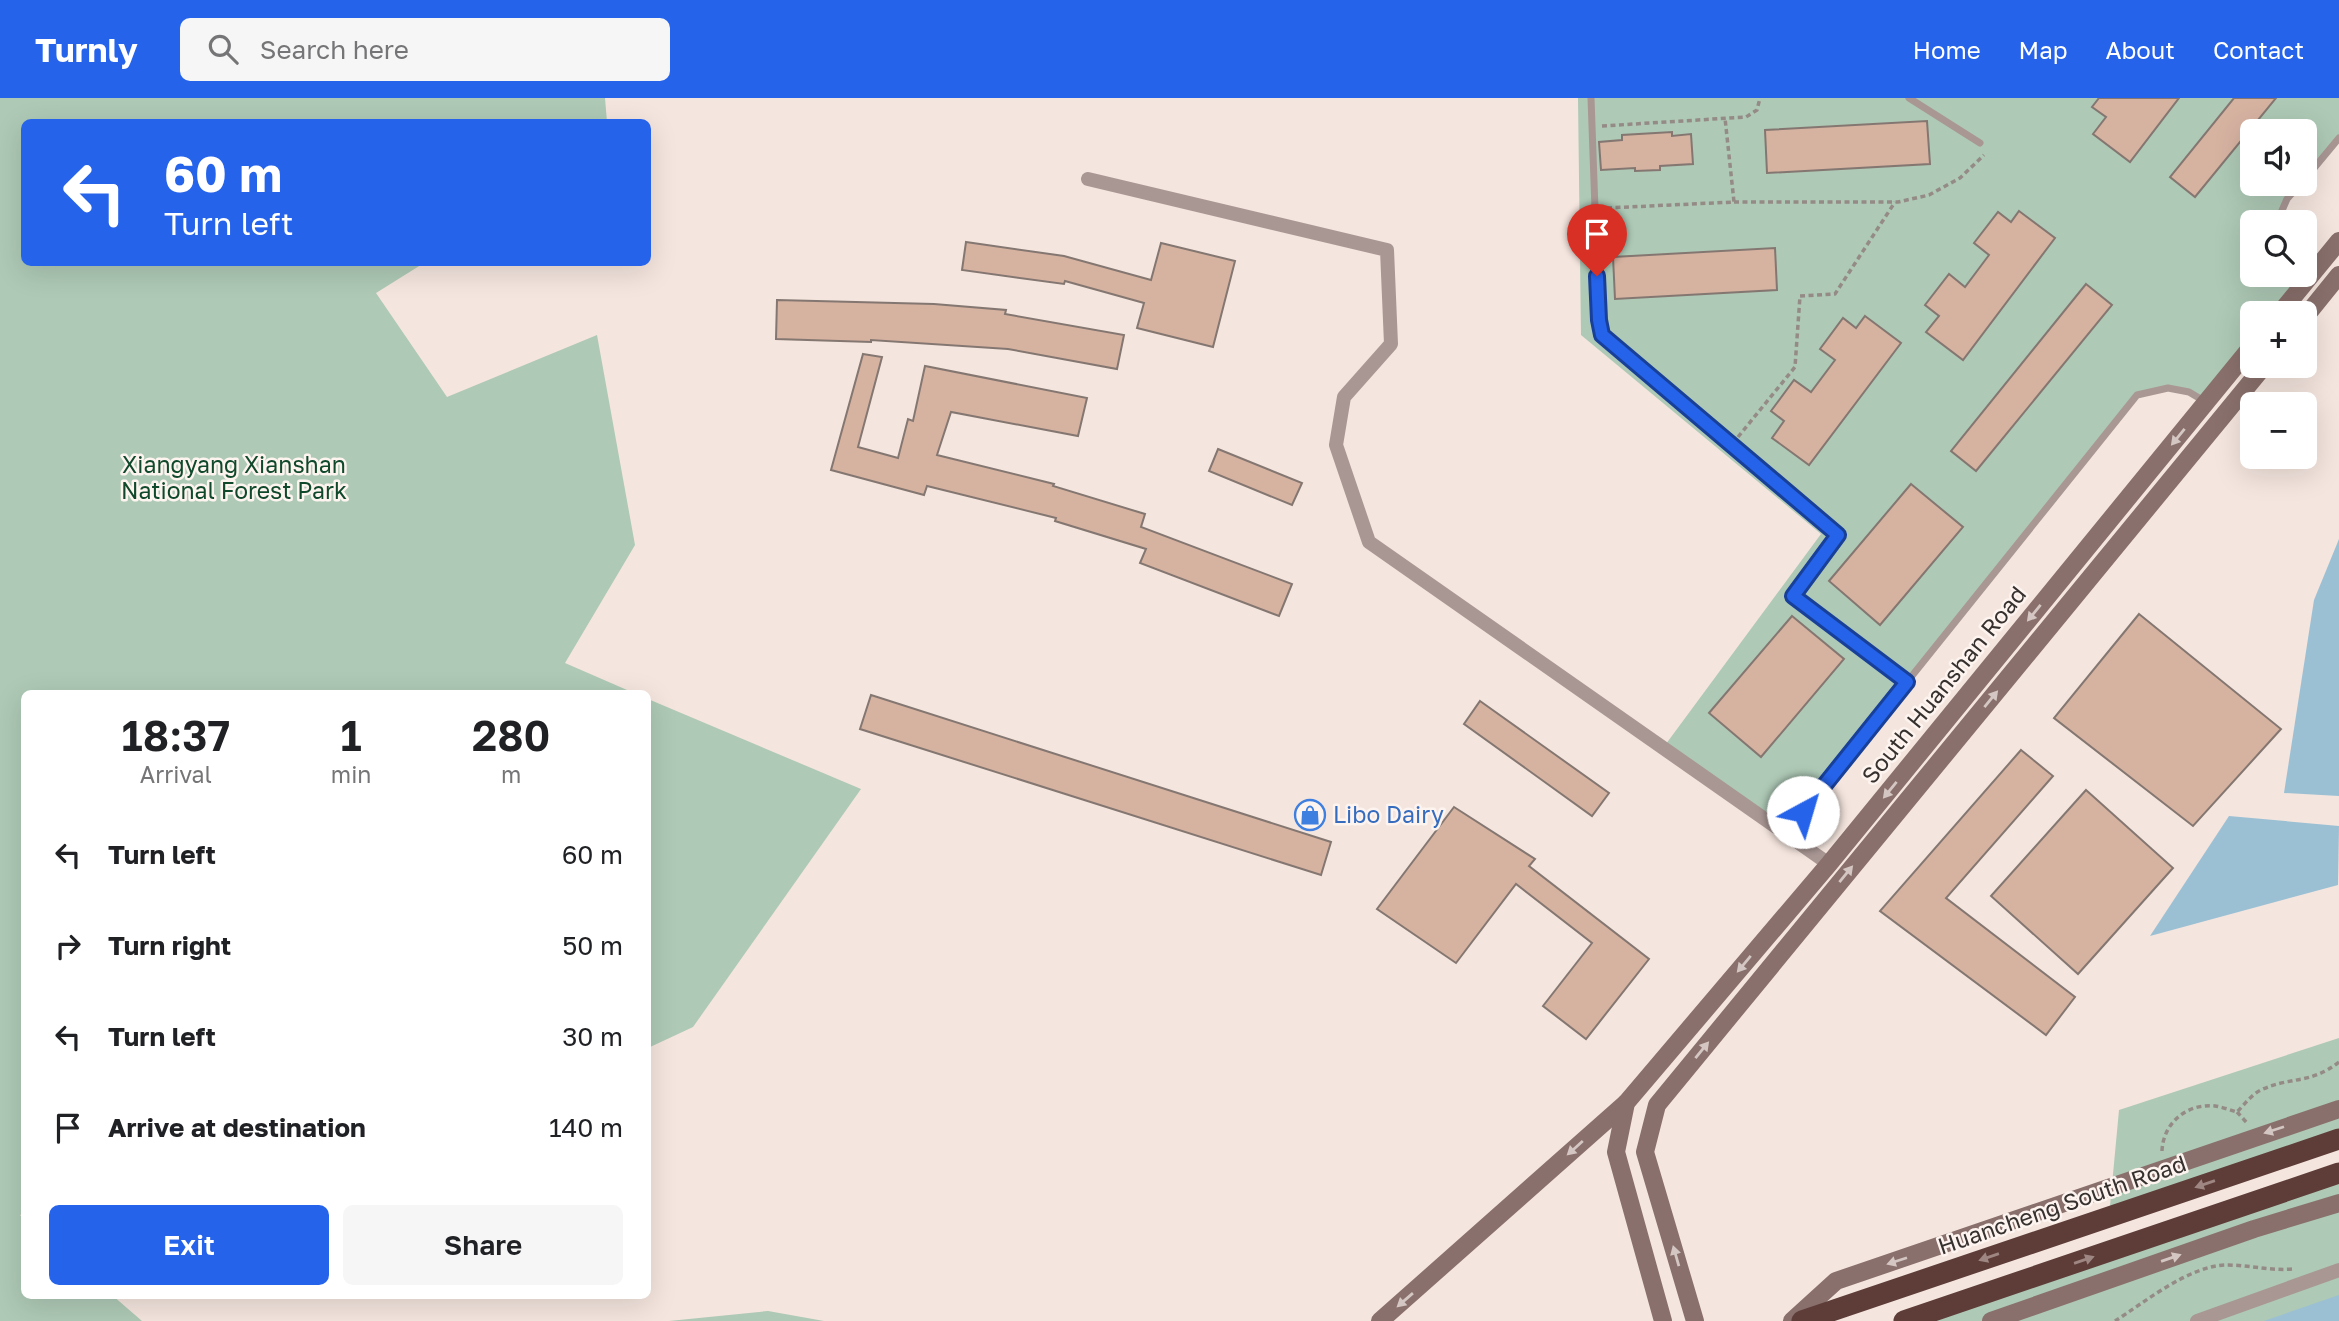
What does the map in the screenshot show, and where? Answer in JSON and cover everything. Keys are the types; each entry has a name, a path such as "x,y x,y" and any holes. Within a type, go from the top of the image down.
{"highway":[{"name":"Huancheng South Road","path":"1802,1321 2339,1139"},
{"path":"1904,1321 2339,1173"}],"main road":[{"path":"2317,264 2339,241"},
{"path":"2317,302 2339,275"},
{"name":"South Huanshan Road","path":"1662,1321 1616,1152 1626,1103 1829,864 2240,361"},
{"name":"South Huanshan Road","path":"1695,1321 1645,1152 1657,1105 2254,378"},
{"path":"1380,1321 1626,1103"},
{"path":"1793,1321 1836,1281 2339,1109"},
{"path":"1991,1321 2254,1229 2339,1203"}],"street":[{"path":"1088,179 1387,250 1391,344 1344,397 1336,446 1368,542 1829,864"},
{"path":"2197,1321 2339,1270"}],"lane":[{"path":"1591,98 1599,320 1602,335 1838,535 1793,596 1907,682"},
{"path":"1909,98 1980,143"},
{"path":"2317,164 2339,138"},
{"path":"1786,834 2137,396 2168,387 2189,392 2207,402"}],"path":[{"path":"1592,127 1746,117 1757,110 1760,98"},
{"path":"1725,118 1734,202"},
{"path":"1595,208 1734,202 1895,202 1929,195 1960,178 1984,155"},
{"path":"1731,444 1796,367 1800,296 1835,294 1895,202"},
{"path":"2161,1168 2162,1144 2168,1126 2187,1111 2213,1106 2237,1112 2259,1091 2307,1079 2326,1072 2339,1062"},
{"path":"2115,1321 2193,1272 2225,1264 2275,1271 2298,1269"}],"green space":[{"name":"Xiangyang Xianshan National Forest Park","path":"0,98 605,98 607,119 21,119 21,266 419,266 376,293 447,397 597,335 635,545 565,663 627,690 21,690 21,1299 117,1299 142,1321 0,1321"},
{"path":"1578,98 2339,98 2339,138 2317,165 2317,119 2240,119 2240,196 2290,196 2282,210 2240,210 2240,287 2297,287 2288,301 2240,301 2240,362 2207,402 2168,388 2137,396 1786,834 1663,748 1821,534 1581,335"},
{"path":"651,700 861,789 693,1027 651,1047"},
{"path":"2339,1038 2339,1139 2109,1217 2119,1110"},
{"path":"2339,1173 2339,1321 1904,1321"},
{"path":"768,1311 824,1321 669,1321"}],"water":[{"path":"2339,539 2339,796 2284,793 2314,600"},
{"path":"2229,816 2339,826 2338,885 2150,936"},
{"path":"2339,1295 2339,1321 2264,1321"}],"building":[{"path":"2099,98 2179,98 2130,162 2093,134 2106,117 2092,107"},
{"path":"2234,98 2276,98 2259,119 2240,119 2240,142 2195,197 2170,177"},
{"path":"1927,121 1930,164 1767,173 1765,130"},
{"path":"1672,132 1672,136 1691,134 1693,164 1660,166 1660,170 1601,170 1599,142 1622,140 1622,135"},
{"path":"2019,211 2055,238 1963,360 1926,332 1939,316 1925,305 1949,274 1965,287 1989,255 1974,243 1998,212 2011,222"},
{"path":"966,242 1064,256 1151,280 1161,243 1235,261 1213,347 1137,328 1144,303 1065,281 1064,284 962,270"},
{"path":"1775,248 1777,290 1615,299 1613,257"},
{"path":"2086,284 2112,305 1976,471 1951,451"},
{"path":"777,300 934,304 1006,310 1005,314 1124,335 1117,369 1008,349 871,340 776,339"},
{"path":"1865,316 1901,343 1809,465 1772,438 1784,421 1771,411 1794,380 1811,392 1835,360 1820,349 1843,318 1856,328"},
{"path":"863,354 882,357 858,447 898,458 908,419 913,421 925,366 1087,398 1078,436 951,412 937,455 1054,484 1053,486 1145,514 1141,527 1292,584 1279,616 1140,563 1146,549 1055,521 1056,518 927,486 924,495 831,470"},
{"path":"1218,449 1302,483 1292,505 1209,471"},
{"path":"1911,484 1963,527 1880,625 1829,581"},
{"path":"2139,614 2281,729 2193,826 2054,718"},
{"path":"1792,616 1844,659 1761,757 1709,713"},
{"path":"871,695 1331,842 1321,875 860,729"},
{"path":"1480,701 1609,793 1592,816 1464,724"},
{"path":"2021,750 2053,776 1946,898 2075,997 2046,1035 1880,911"},
{"path":"2086,790 2173,868 2078,974 1991,896"},
{"path":"1454,807 1535,859 1529,866 1649,959 1586,1039 1543,1006 1592,943 1516,884 1456,963 1377,909"}],"place":[{"name":"Libo Dairy","path":"1310,815"}],"route":[{"path":"1597,276 1602,335 1838,535 1793,596 1907,682 1803,812"}]}
